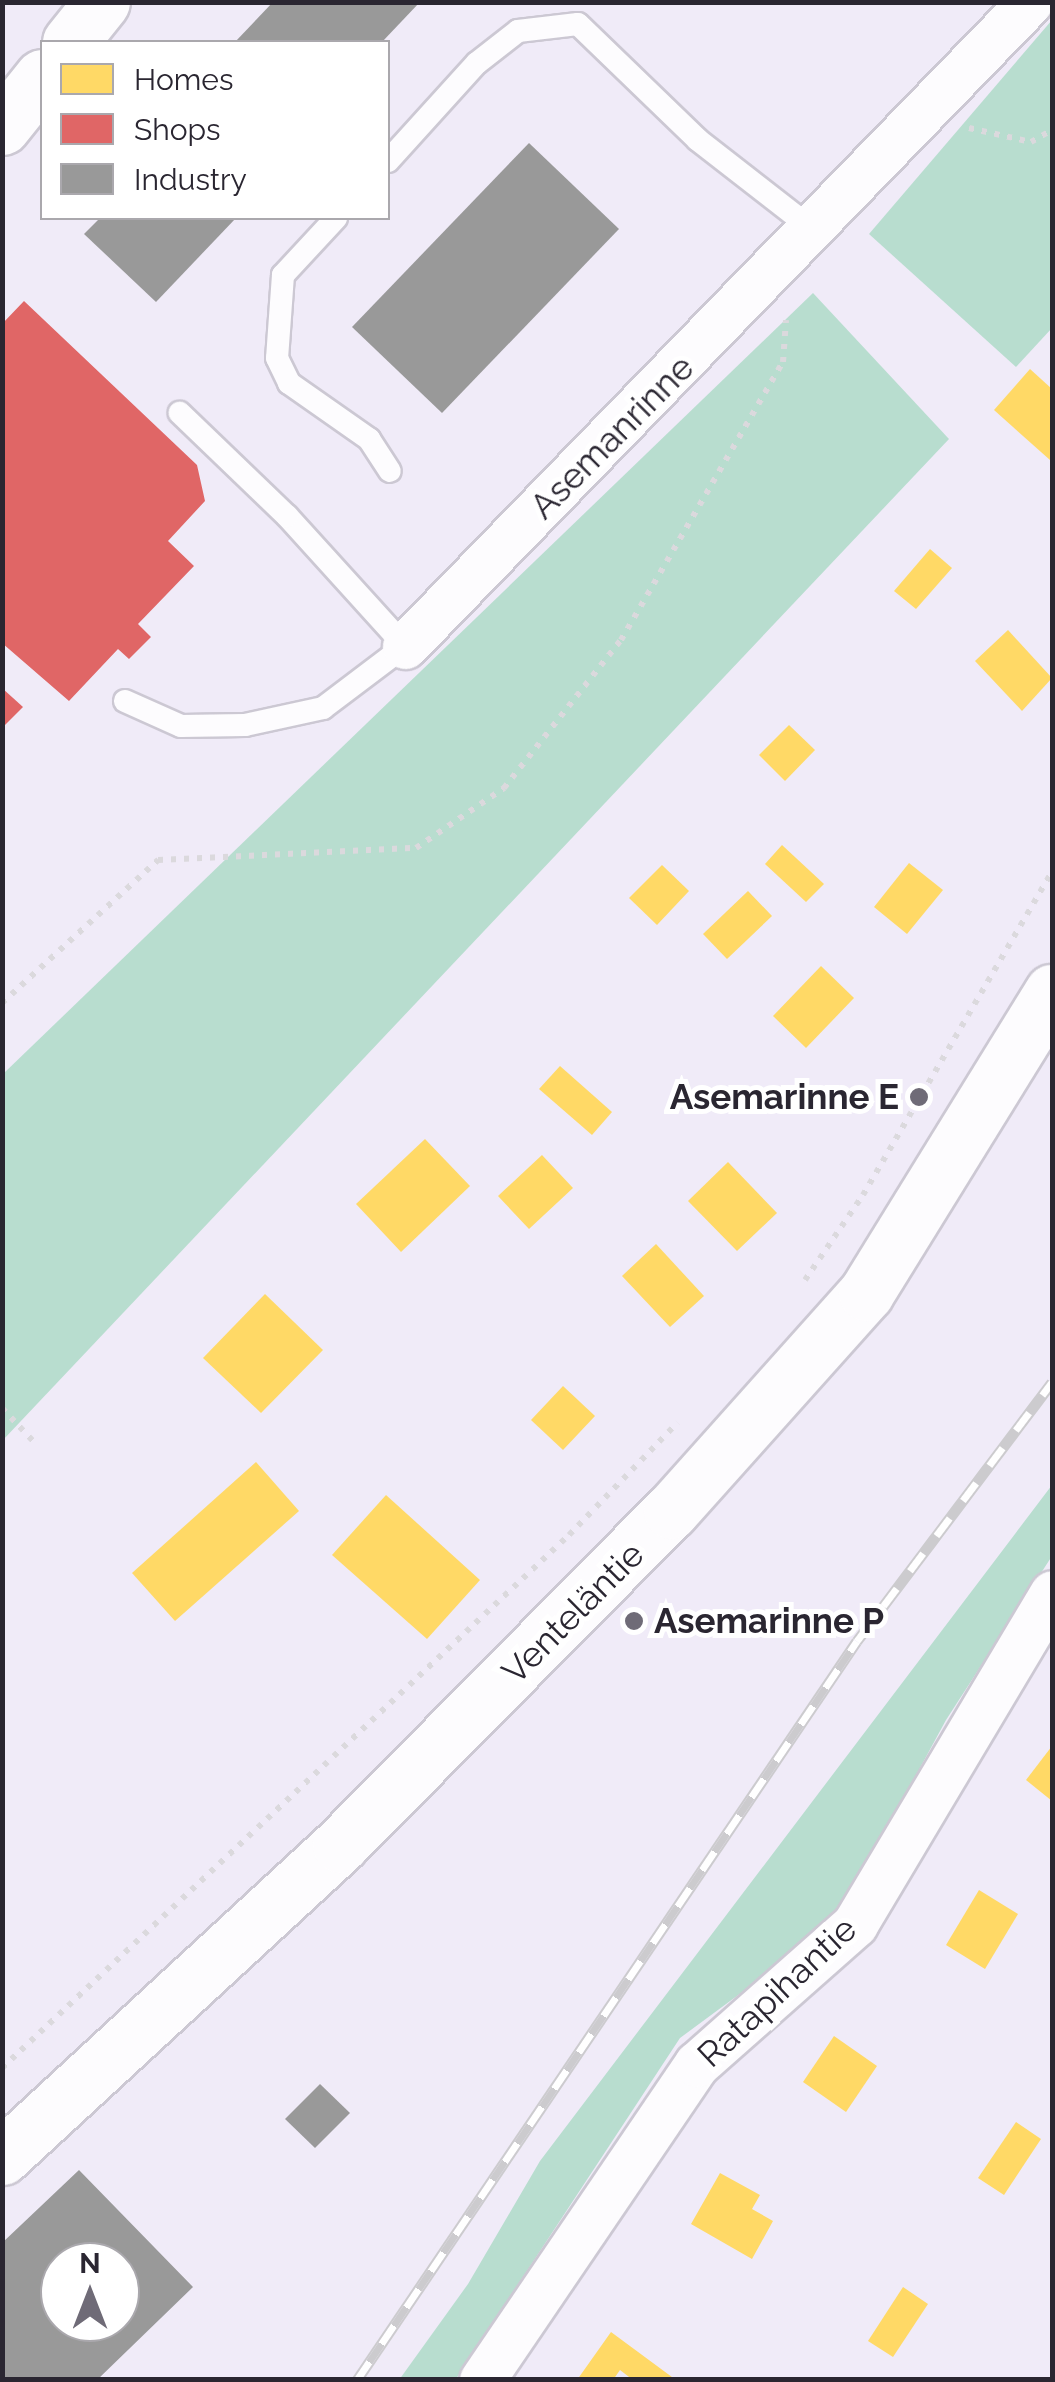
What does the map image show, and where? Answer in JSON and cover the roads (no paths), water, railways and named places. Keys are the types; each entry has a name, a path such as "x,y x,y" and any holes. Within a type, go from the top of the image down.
{"main road":[{"path":"72,40 102,2"},
{"path":"2,126 40,79"},
{"name":"Venteläntie","path":"2,2157 340,1845 672,1511 866,1293 1052,992"}],"street":[{"name":"Asemanrinne","path":"405,646 802,244 1030,2"},
{"name":"Ratapihantie","path":"482,2380 696,2064 856,1924 1052,1593"}],"lane":[{"path":"390,159 477,64 518,31 578,24 802,244"},
{"path":"334,220 283,274 277,358 288,383 369,439 390,471"},
{"path":"180,412 287,516 405,646"},
{"name":"Asemanrinne","path":"125,701 182,726 245,725 323,708 405,646"}],"railway":[{"path":"357,2380 857,1641 1052,1382"}],"place":[{"name":"Asemarinne E","path":"919,1097"},
{"name":"Asemarinne P","path":"634,1621"}]}
